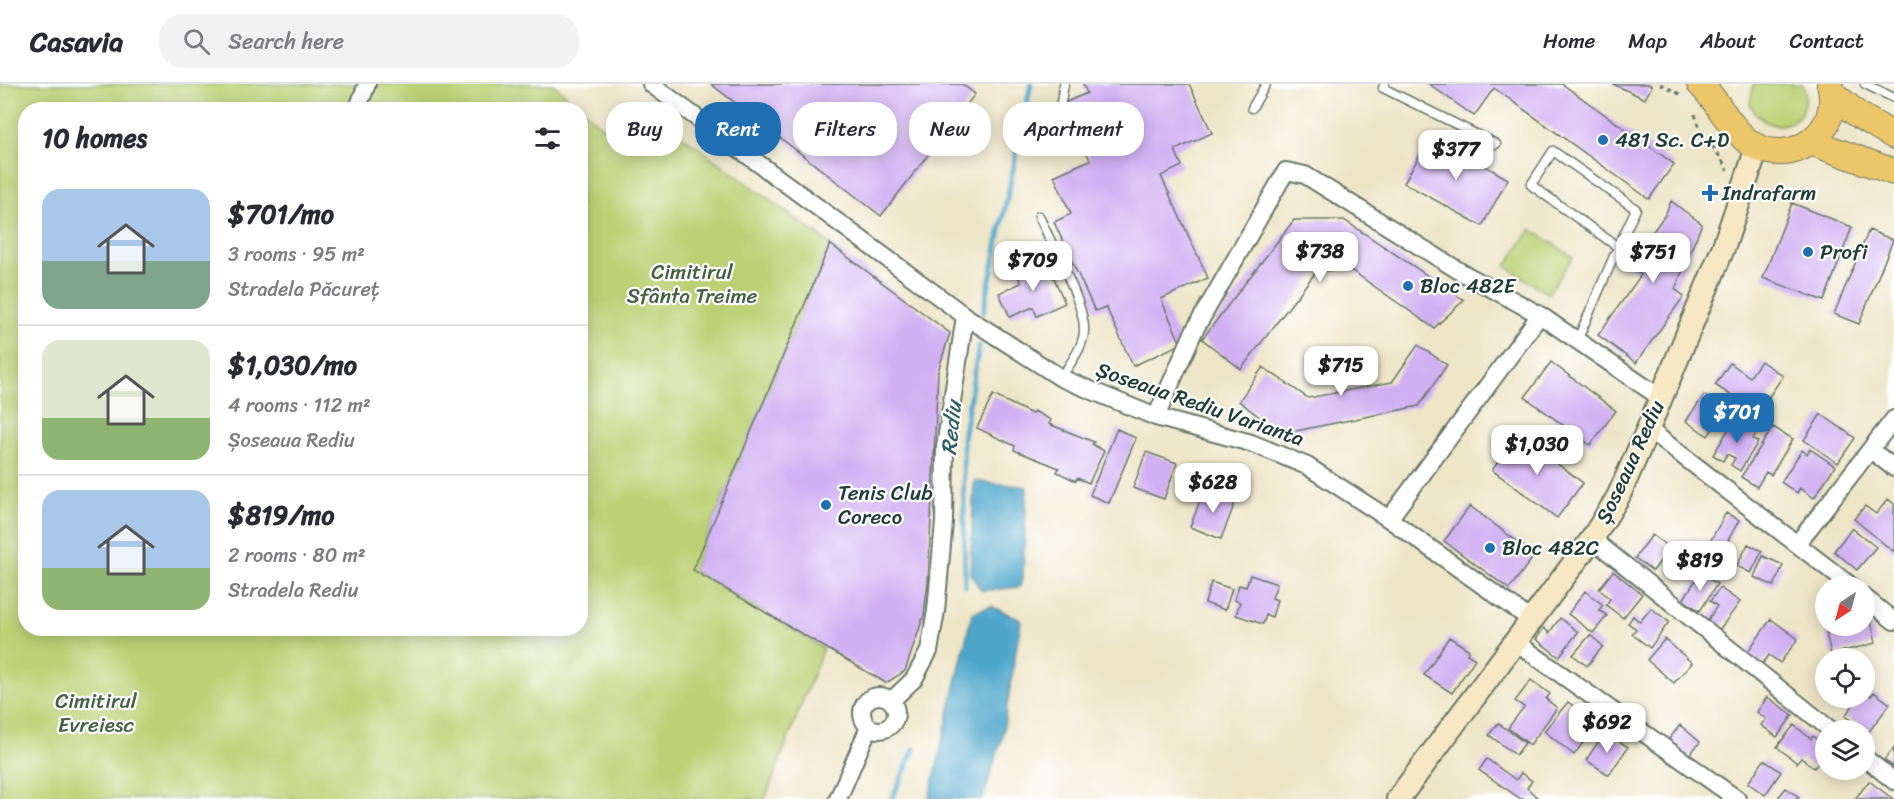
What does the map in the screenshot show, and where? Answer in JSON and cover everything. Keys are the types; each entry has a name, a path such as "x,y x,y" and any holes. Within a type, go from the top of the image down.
{"main road":[{"path":"1701,84 1745,141 1757,148 1785,152 1811,142 1827,120 1831,89"},
{"path":"1727,84 1725,106 1728,118"},
{"path":"1831,89 1857,114 1894,136"},
{"path":"1811,142 1894,172"},
{"name":"Șoseaua Rediu","path":"1398,799 1592,539 1618,497 1724,246 1757,148"}],"street":[{"path":"360,102 367,84"},
{"name":"Șoseaua Rediu Varianta","path":"651,84 965,316 1061,378 1156,417 1251,443 1307,466 1389,519 1530,620"},
{"path":"1156,417 1194,331 1286,171 1305,175 1461,272 1540,315 1661,398"},
{"path":"1389,519 1540,315"},
{"path":"891,701 914,679 929,651 936,611 944,522 945,447 965,316"},
{"path":"1797,544 1894,419"},
{"path":"1648,429 1838,576"},
{"path":"1871,450 1894,468"},
{"path":"1592,539 1818,720"},
{"path":"1875,606 1894,621"},
{"path":"1514,641 1737,799"},
{"path":"881,696 891,701 896,711 890,726 880,730 869,727 862,718 866,702 881,696"},
{"path":"838,799 869,727"},
{"path":"1875,766 1894,781"}],"lane":[{"path":"1061,102 1064,84"},
{"path":"1252,108 1266,84"},
{"path":"1385,84 1383,88 1496,144"},
{"path":"1865,84 1894,98"},
{"path":"1577,341 1636,209 1553,151 1531,185 1618,247"},
{"path":"1039,216 1080,309 1084,330 1080,348 1061,378"}],"green space":[{"name":"Cimitirul Sfânta Treime","path":"0,84 553,84 574,102 18,102 18,636 588,636 588,114 606,130 606,156 683,156 683,136 695,145 695,156 710,156 830,244 693,570 823,648 765,799 0,799"},
{"path":"1753,84 1802,84 1805,97 1804,108 1798,117 1789,123 1779,125 1768,123 1758,116 1750,104"},
{"path":"1531,229 1573,257 1548,294 1506,266"}],"water":[{"path":"974,481 1027,487 1023,575 1020,587 982,591 970,574"},
{"path":"991,606 1021,620 1002,738 983,799 929,799 972,613"}],"building":[{"path":"711,84 962,84 975,94 969,102 909,102 909,156 927,156 881,216 804,156 897,156 897,102 793,102 793,148 781,138 781,102 734,102"},
{"path":"1083,84 1189,84 1212,133 1175,150 1182,166 1161,176 1208,278 1161,299 1181,344 1133,366 1106,307 1095,311 1054,222 1071,214 1054,176 1090,160 1088,156 1144,156 1144,102 1066,102 1087,93"},
{"name":"481 Sc. C+D","path":"1429,84 1562,84 1674,164 1649,199 1494,88 1474,116"},
{"path":"1613,84 1648,84 1652,86 1645,99"},
{"path":"1431,135 1508,179 1482,226 1404,183"},
{"path":"1671,201 1702,224 1675,289 1684,296 1636,363 1598,335 1641,275 1628,265 1665,215"},
{"name":"Profi","path":"1792,203 1852,227 1824,301 1763,278"},
{"name":"Bloc 482E","path":"1294,220 1344,220 1464,300 1434,328 1348,268 1316,272 1241,369 1202,339"},
{"path":"1869,230 1893,240 1859,324 1834,314"},
{"name":"Tenis Club Coreco","path":"830,244 950,333 938,371 928,582 924,615 905,671 886,683 693,570"},
{"path":"1046,260 1065,303 1037,316 1033,307 1010,317 999,293 1021,283 1017,273"},
{"path":"1418,345 1447,365 1419,406 1281,434 1239,401 1263,367 1308,398 1392,382"},
{"path":"1761,361 1783,376 1758,413 1715,385 1730,363 1750,377"},
{"path":"1551,362 1616,411 1590,445 1525,397"},
{"path":"993,395 1032,414 1034,411 1051,420 1049,424 1094,442 1092,444 1104,451 1089,483 1077,478 1076,481 1057,472 1059,468 1014,450 1015,446 977,428"},
{"path":"1704,395 1726,410 1708,436 1686,421"},
{"path":"1821,414 1855,438 1838,463 1804,440"},
{"path":"1735,418 1757,431 1753,439 1758,442 1740,471 1731,465 1735,458 1727,454 1723,461 1713,455"},
{"path":"1773,427 1793,439 1771,475 1766,472 1757,487 1741,477"},
{"path":"1117,429 1136,438 1109,503 1090,495"},
{"path":"1518,435 1583,483 1557,518 1492,470"},
{"path":"1810,449 1835,466 1814,498 1800,488 1797,493 1781,482 1802,450 1807,454"},
{"path":"1146,452 1177,463 1164,499 1133,488"},
{"path":"1205,488 1236,500 1221,539 1190,527"},
{"path":"1888,499 1894,504 1894,552 1854,519 1865,506 1876,514"},
{"name":"Bloc 482C","path":"1470,506 1535,555 1509,589 1444,541"},
{"path":"1726,513 1739,520 1720,555 1707,547"},
{"path":"1852,528 1876,547 1857,570 1834,551"},
{"path":"1652,535 1670,548 1653,571 1635,558"},
{"path":"1748,544 1762,551 1751,573 1737,566"},
{"path":"1763,556 1783,565 1774,586 1754,577"},
{"path":"1613,571 1642,594 1623,618 1606,605 1610,599 1599,589"},
{"path":"1700,573 1717,584 1700,611 1683,600"},
{"path":"1250,575 1277,584 1272,598 1277,600 1272,617 1266,615 1263,624 1236,615 1240,602 1234,600 1239,585 1246,587"},
{"path":"1211,582 1232,589 1225,610 1205,603"},
{"path":"1720,588 1740,602 1717,633 1705,624 1717,606 1710,601"},
{"path":"1585,591 1603,605 1599,610 1607,616 1593,633 1568,614"},
{"path":"1651,608 1669,622 1650,648 1632,634 1636,629 1628,623 1633,616 1640,622"},
{"path":"1560,618 1578,632 1559,657 1536,639 1544,628 1549,633"},
{"path":"1771,619 1798,639 1780,663 1769,655 1761,666 1746,654"},
{"path":"1590,635 1603,646 1587,666 1573,655"},
{"path":"1827,636 1874,636 1876,643 1856,648 1830,648"},
{"path":"1449,637 1469,650 1467,654 1475,659 1452,693 1424,675"},
{"path":"1665,639 1692,663 1674,683 1647,660"},
{"path":"1531,680 1550,694 1546,699 1557,708 1530,745 1508,728 1524,707 1515,701"},
{"path":"1875,693 1890,704 1875,724 1875,720 1850,720 1845,716 1851,708 1875,708"},
{"path":"1767,697 1793,715 1777,737 1761,725 1766,719 1757,712"},
{"path":"1568,702 1592,721 1578,739 1583,743 1574,755 1544,731"},
{"path":"1498,723 1525,743 1516,755 1489,735"},
{"path":"1680,725 1700,742 1686,759 1666,743"},
{"path":"1794,725 1811,739 1813,736 1815,737 1815,767 1801,758 1797,763 1777,747"},
{"path":"1605,732 1628,747 1609,775 1586,760"},
{"path":"1894,748 1894,767 1884,760"},
{"path":"1487,759 1516,780 1521,773 1532,781 1527,788 1539,799 1521,799 1479,770"},
{"path":"1764,760 1781,772 1765,795 1748,783"},
{"path":"1869,781 1893,799 1855,799"},
{"path":"1786,788 1799,797 1798,799 1777,799"}],"waterway":[{"name":"Rediu","path":"983,313 1031,84"},
{"name":"Rediu","path":"965,586 963,438 979,346"},
{"name":"Rediu","path":"892,799 914,749"}],"place":[{"name":"481 Sc. C+D","path":"1603,140"},
{"name":"Indrafarm","path":"1710,193"},
{"name":"Profi","path":"1808,252"},
{"name":"Bloc 482E","path":"1408,286"},
{"name":"Tenis Club Coreco","path":"826,505"},
{"name":"Bloc 482C","path":"1490,548"}],"park label":[{"name":"Cimitirul Evreiesc","path":"96,713"}]}
